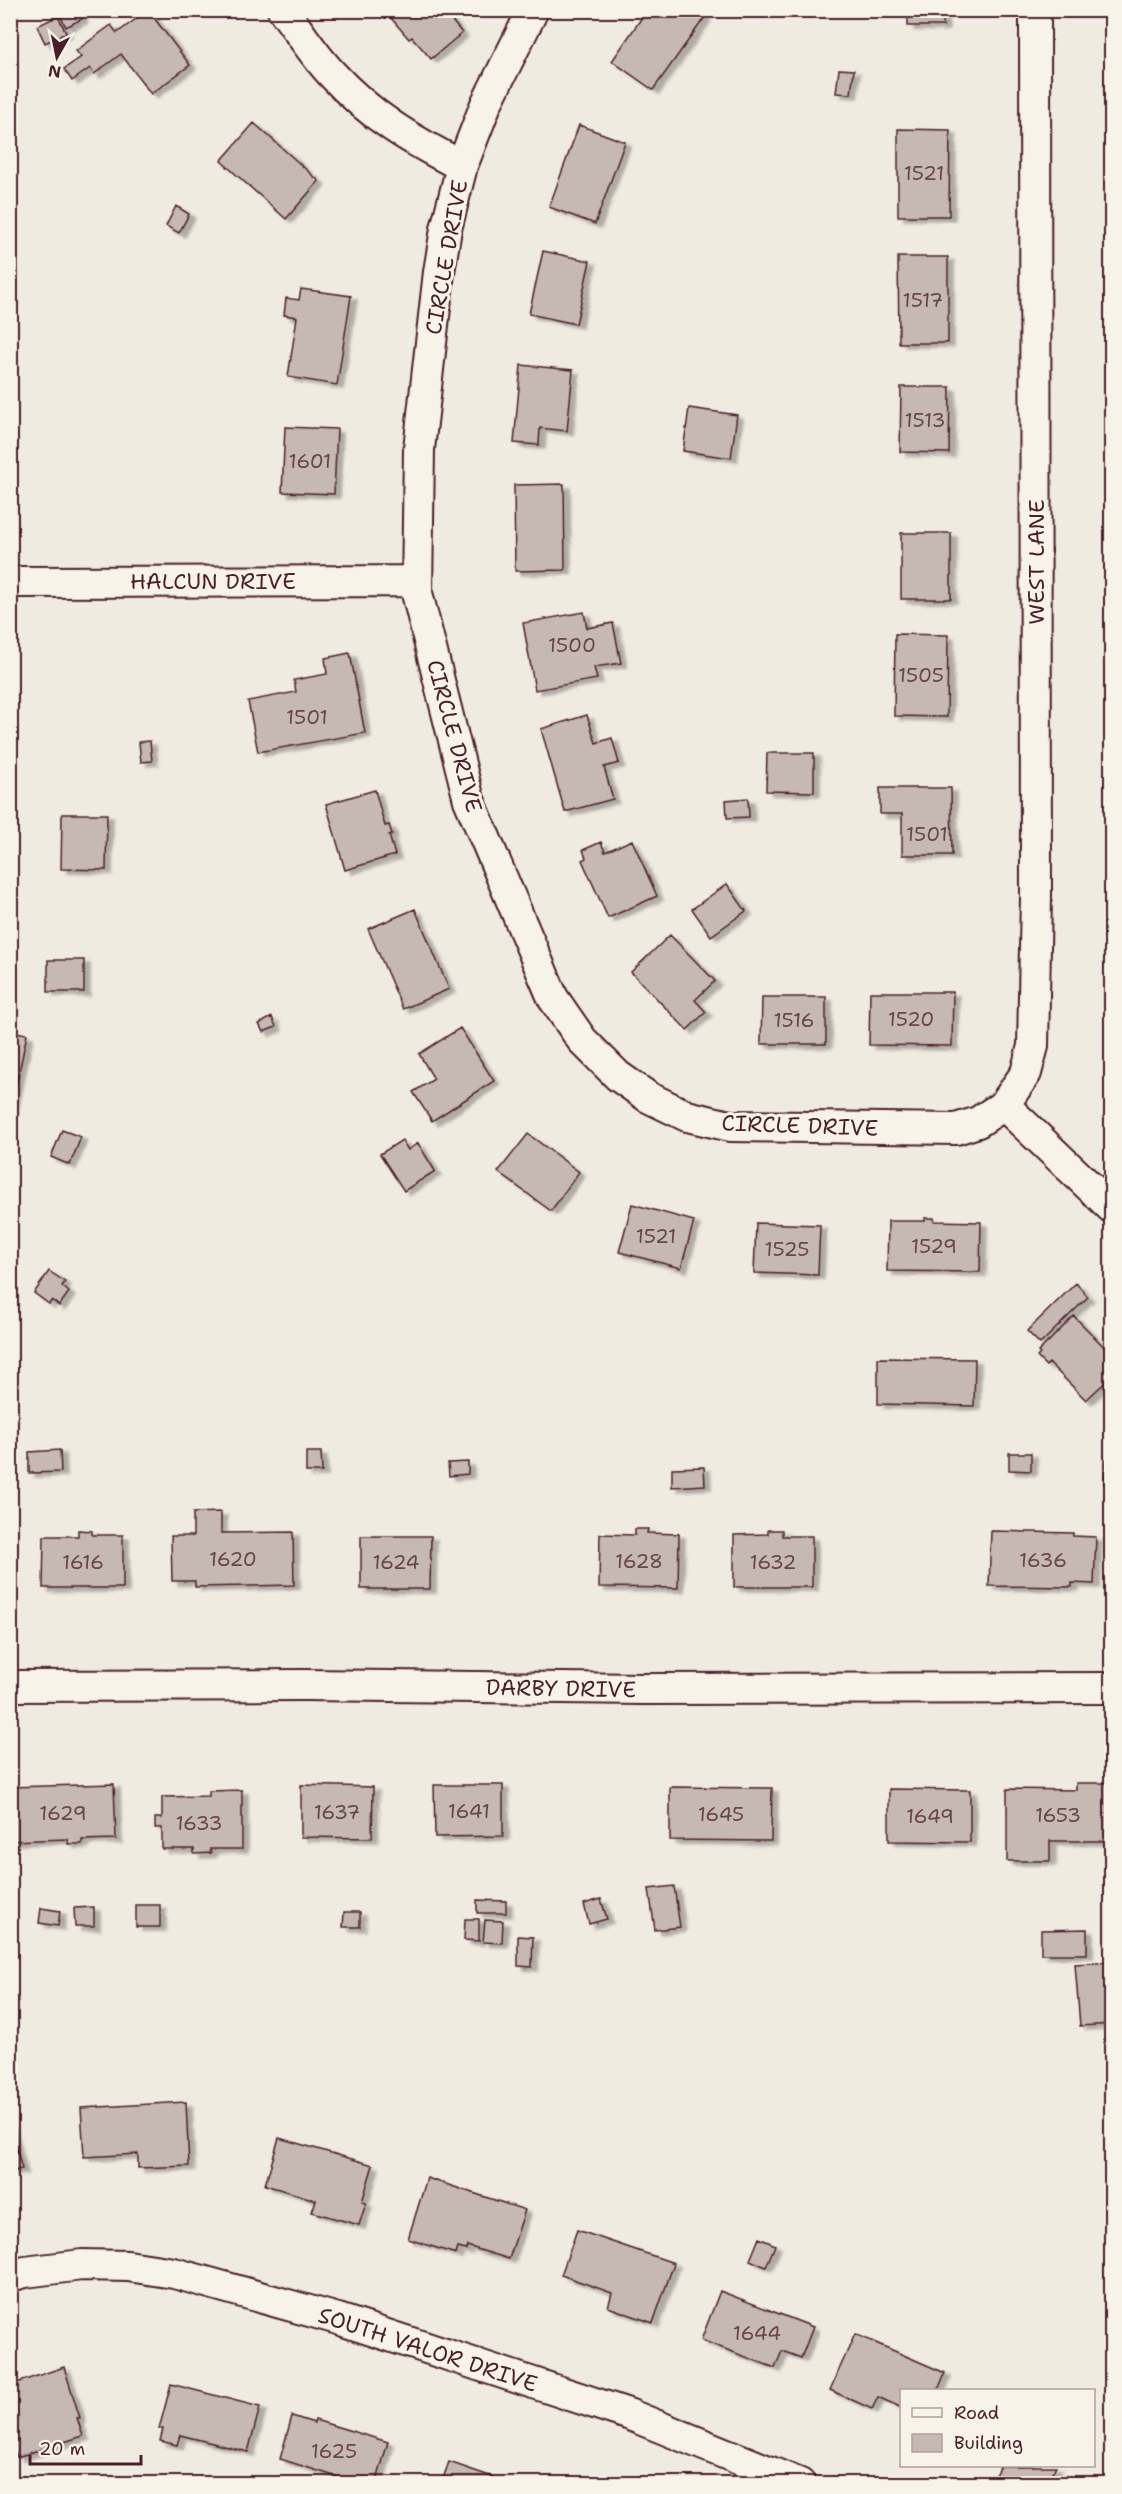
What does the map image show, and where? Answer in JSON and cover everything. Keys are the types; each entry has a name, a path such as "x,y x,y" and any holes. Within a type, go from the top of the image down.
{"street":[{"path":"283,10 330,72 366,107 412,141 462,166"},
{"name":"CIRCLE DRIVE","path":"533,10 486,104 462,166 446,229 420,437 416,581 469,800 553,998 582,1040 618,1076 648,1097 687,1116 730,1126 956,1129 978,1122 1004,1105"},
{"name":"WEST LANE","path":"1004,1105 1026,1073 1033,1046 1036,897 1035,10"},
{"name":"HALCUN DRIVE","path":"10,582 416,581"},
{"path":"1004,1105 1112,1208"},
{"name":"DARBY DRIVE","path":"10,1686 305,1685 643,1689 1112,1688"},
{"name":"SOUTH VALOR DRIVE","path":"10,2276 82,2265 128,2266 174,2273 338,2319 628,2414 800,2484"}],"building":[{"path":"69,10 78,10 82,19 66,27 60,15"},
{"path":"148,10 190,65 151,94 121,54 94,74 90,68 72,81 64,69 81,57 76,51 111,25 117,33"},
{"path":"384,10 443,10 462,33 431,59 412,37 409,39"},
{"path":"647,10 695,10 705,17 653,90 612,61"},
{"path":"908,10 943,10 943,26 908,26"},
{"path":"58,16 66,33 45,43 37,26"},
{"path":"839,69 854,70 851,94 836,93"},
{"path":"254,123 319,181 286,219 221,161"},
{"path":"579,125 625,142 595,224 549,207"},
{"path":"898,129 950,130 949,216 898,216"},
{"path":"176,206 189,214 179,233 166,226"},
{"path":"543,251 590,261 576,324 529,314"},
{"path":"898,257 948,257 948,343 899,343"},
{"path":"301,289 351,296 337,385 288,377 297,317 284,315 286,298 299,300"},
{"path":"521,365 573,370 567,431 540,428 539,445 514,443"},
{"path":"901,387 950,387 949,453 900,452"},
{"path":"689,408 737,415 731,458 683,451"},
{"path":"285,427 337,429 334,494 282,492"},
{"path":"564,484 565,570 515,571 514,485"},
{"path":"901,533 951,533 951,599 901,599"},
{"path":"584,612 587,628 613,623 621,663 594,667 597,679 535,690 523,623"},
{"path":"895,634 948,635 947,717 894,716"},
{"path":"350,653 365,733 258,752 248,701 296,692 294,680 327,674 325,658"},
{"path":"587,715 596,743 612,738 619,763 604,767 613,799 565,812 541,729"},
{"path":"150,741 152,761 141,762 139,742"},
{"path":"767,753 814,753 814,792 766,791"},
{"path":"880,788 951,788 952,855 902,855 902,814 880,814"},
{"path":"375,790 385,826 389,825 392,834 389,835 395,855 345,870 326,804"},
{"path":"748,798 749,817 727,818 726,800"},
{"path":"62,814 107,814 106,870 61,869"},
{"path":"632,840 657,896 608,918 582,860 586,858 583,850 601,842 605,852"},
{"path":"727,884 746,911 711,936 692,909"},
{"path":"415,909 449,989 403,1009 368,929"},
{"path":"670,935 715,981 695,1000 706,1012 687,1030 631,972"},
{"path":"48,960 84,960 84,992 48,992"},
{"path":"870,992 953,992 952,1046 869,1045"},
{"path":"762,997 826,997 826,1044 761,1044"},
{"path":"272,1017 276,1027 263,1032 259,1024"},
{"path":"460,1028 494,1081 432,1121 413,1092 434,1079 419,1054"},
{"path":"10,1031 27,1034 10,1116"},
{"path":"62,1130 81,1137 70,1165 51,1157"},
{"path":"528,1134 579,1172 551,1211 498,1172"},
{"path":"402,1140 408,1150 418,1143 435,1171 404,1191 380,1154"},
{"path":"632,1204 694,1221 681,1268 619,1252"},
{"path":"925,1218 934,1218 934,1221 981,1222 980,1272 887,1271 888,1221 925,1221"},
{"path":"756,1223 820,1225 818,1275 754,1273"},
{"path":"49,1271 65,1282 62,1286 69,1292 59,1306 52,1300 49,1304 34,1293"},
{"path":"1076,1283 1088,1297 1040,1344 1027,1331"},
{"path":"1074,1316 1112,1355 1112,1376 1086,1400 1049,1363 1046,1366 1037,1357 1040,1354 1038,1352"},
{"path":"878,1358 975,1359 974,1406 878,1404"},
{"path":"60,1450 61,1472 29,1473 29,1452"},
{"path":"306,1452 321,1452 322,1472 306,1472"},
{"path":"1009,1453 1031,1453 1031,1471 1009,1470"},
{"path":"1106,1459 1112,1460 1112,1485 1104,1484"},
{"path":"468,1462 468,1474 449,1476 448,1463"},
{"path":"704,1467 705,1485 672,1487 672,1468"},
{"path":"221,1512 221,1533 293,1532 294,1585 195,1587 195,1581 172,1581 171,1536 193,1536 193,1513"},
{"path":"635,1529 648,1529 647,1533 679,1534 678,1588 599,1587 600,1534 635,1535"},
{"path":"78,1530 92,1531 92,1535 123,1535 123,1588 43,1588 44,1536 78,1536"},
{"path":"768,1530 782,1530 782,1536 812,1536 812,1587 734,1587 734,1535 768,1534"},
{"path":"991,1531 1073,1533 1073,1536 1096,1537 1094,1584 1072,1583 1072,1587 989,1586"},
{"path":"361,1536 431,1536 430,1589 361,1589"},
{"path":"1076,1783 1110,1783 1110,1841 1050,1841 1050,1861 1007,1861 1007,1789 1076,1790"},
{"path":"114,1784 116,1839 82,1840 82,1844 68,1844 68,1839 10,1841 10,1787"},
{"path":"301,1785 373,1787 372,1838 301,1837"},
{"path":"434,1785 503,1785 503,1836 435,1837"},
{"path":"670,1787 772,1788 771,1841 670,1840"},
{"path":"889,1789 970,1790 970,1842 889,1841"},
{"path":"242,1790 242,1849 210,1849 211,1853 194,1854 194,1849 162,1849 162,1828 155,1828 155,1818 162,1818 162,1797 209,1796 209,1791"},
{"path":"674,1886 680,1927 655,1930 649,1889"},
{"path":"601,1899 607,1919 589,1924 584,1904"},
{"path":"477,1900 506,1901 506,1913 477,1913"},
{"path":"136,1905 160,1905 160,1927 136,1927"},
{"path":"94,1907 94,1926 75,1926 74,1908"},
{"path":"41,1908 60,1911 58,1926 39,1923"},
{"path":"344,1912 360,1912 360,1927 343,1927"},
{"path":"465,1919 479,1919 479,1941 464,1940"},
{"path":"485,1920 503,1921 502,1943 483,1942"},
{"path":"1087,1929 1087,1954 1041,1954 1041,1930"},
{"path":"518,1936 533,1937 532,1967 518,1966"},
{"path":"1112,1962 1112,2024 1080,2026 1075,1964"},
{"path":"186,2102 189,2166 138,2168 138,2154 84,2157 81,2108"},
{"path":"10,2124 22,2169 10,2172"},
{"path":"279,2138 373,2165 362,2202 366,2203 359,2225 312,2212 316,2200 265,2185"},
{"path":"427,2178 525,2210 509,2259 467,2246 466,2250 458,2248 456,2254 408,2239"},
{"path":"577,2230 674,2263 653,2323 608,2307 612,2293 561,2275"},
{"path":"759,2238 775,2245 766,2267 750,2260"},
{"path":"720,2291 813,2327 801,2358 782,2351 775,2368 701,2340"},
{"path":"855,2334 945,2373 938,2389 900,2389 900,2407 878,2397 872,2409 830,2390"},
{"path":"64,2367 80,2418 77,2418 83,2436 17,2457 10,2438 10,2385"},
{"path":"171,2384 260,2407 248,2452 180,2435 177,2445 160,2441 163,2429 159,2429"},
{"path":"292,2416 314,2423 315,2420 388,2442 376,2484 360,2484 280,2459"},
{"path":"449,2462 513,2484 441,2484"},
{"path":"999,2467 1055,2467 1046,2484 1010,2484 995,2475"}]}
